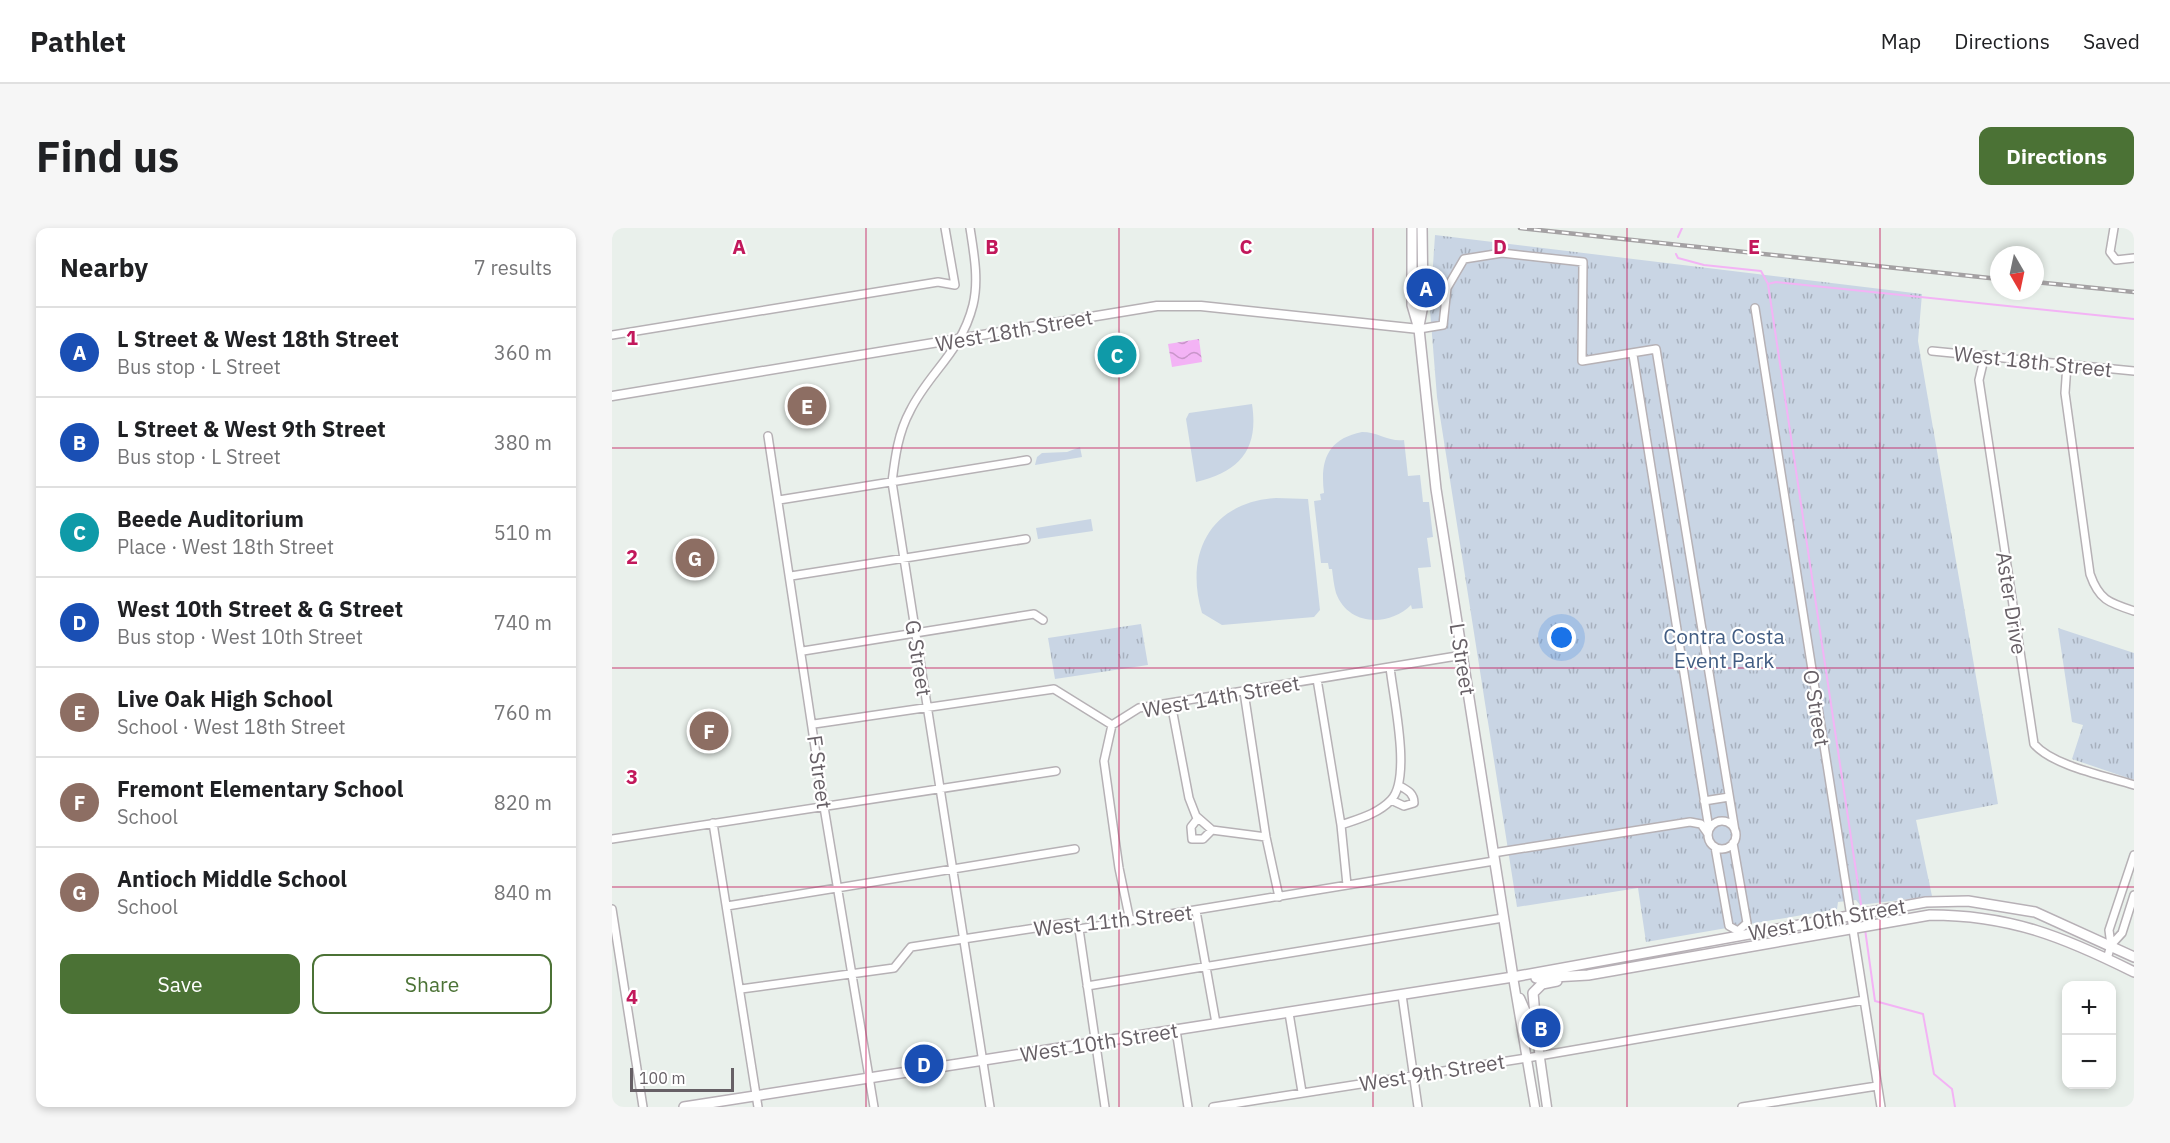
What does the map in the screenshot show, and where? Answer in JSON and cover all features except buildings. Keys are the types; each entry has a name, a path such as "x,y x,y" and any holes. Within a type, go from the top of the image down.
{"main road":[{"name":"L Street","path":"1412,228 1412,305 1419,329 1436,489 1513,977"},
{"name":"L Street","path":"1419,329 1423,305 1422,228"},
{"name":"West 10th Street","path":"684,1107 1513,977 1739,933 1850,916 1908,904 1968,901 2035,912 2134,957"},
{"name":"West 10th Street","path":"1513,977 1588,975 1742,950 1902,918 1964,915 2064,938 2134,972"},
{"path":"1536,1037 1533,993 1535,988 1588,975"}],"street":[{"path":"612,335 938,282 955,285 945,228"},
{"name":"G Street","path":"970,228 975,288 973,305 960,340 910,410 899,441 892,482 938,789 990,1107"},
{"path":"2114,228 2110,252 2116,260 2134,258"},
{"path":"1419,329 1443,325 1447,288 1464,259 1502,253 1584,261 1582,361 1633,355 1656,349 1735,831 1733,843 1747,923 1739,933"},
{"name":"West 18th Street","path":"612,396 1156,306 1181,305 1419,329"},
{"name":"O Street","path":"1755,308 1881,1107"},
{"name":"West 18th Street","path":"1932,351 2134,371"},
{"path":"1633,355 1708,832 1711,843 1715,847 1729,926 1739,933 1742,950"},
{"name":"Aster Drive","path":"1985,355 1979,380 2034,744 2041,752 2056,760 2134,785"},
{"path":"2067,364 2065,393 2090,574 2095,588 2109,603 2134,611"},
{"name":"F Street","path":"768,436 803,651 824,807 874,1107"},
{"path":"779,500 1027,460"},
{"path":"791,576 1026,539"},
{"path":"803,651 1034,614 1042,620"},
{"name":"West 14th Street","path":"1112,725 1139,708 1463,655"},
{"path":"1341,825 1372,813 1391,800 1400,786 1401,762 1389,667"},
{"path":"1317,679 1341,825 1347,885"},
{"path":"814,724 1054,689 1112,725 1104,761 1119,868 1130,921"},
{"path":"1244,692 1266,837 1279,897"},
{"path":"1171,703 1191,810 1212,830 1266,837"},
{"path":"612,839 1056,771"},
{"path":"1391,800 1404,806 1414,803 1414,798 1409,791 1400,786"},
{"path":"1704,801 1729,797"},
{"path":"1198,818 1191,826 1192,839 1203,839 1212,830"},
{"path":"1708,832 1720,821 1729,823 1735,831"},
{"name":"West 11th Street","path":"741,989 894,968 911,947 1068,923 1079,928 1196,911 1690,822 1701,824 1708,832"},
{"path":"713,823 758,1107"},
{"path":"1715,847 1726,848 1733,843"},
{"path":"727,906 1075,849"},
{"path":"2107,959 2111,945 2109,930 2134,855"},
{"path":"2111,945 2122,933 2134,895"},
{"path":"612,909 643,1107"},
{"path":"1196,911 1216,1023"},
{"path":"1087,986 1503,918"},
{"path":"1079,928 1106,1107"},
{"name":"L Street","path":"1513,977 1535,1107"},
{"name":"L Street","path":"1516,989 1536,1037 1547,1107"},
{"path":"1402,995 1418,1107"},
{"name":"West 9th Street","path":"1213,1107 1527,1058 1864,1000"},
{"path":"1289,1013 1302,1092"},
{"path":"1176,1030 1188,1107"},
{"path":"1742,1107 1877,1086"}],"green space":[{"name":"Contra Costa Event Park","path":"1435,235 1922,294 1918,341 1998,804 1916,820 1932,896 1860,905 1856,900 1838,902 1837,909 1646,942 1638,888 1517,907 1437,397 1430,310"},
{"path":"1252,404 1252,434 1243,456 1224,472 1196,482 1186,419 1189,413"},
{"path":"1362,432 1393,440 1404,440 1408,476 1420,475 1423,502 1429,502 1433,537 1427,538 1431,567 1418,568 1423,608 1412,609 1411,605 1392,617 1381,620 1359,617 1342,604 1336,593 1332,569 1329,569 1328,563 1321,563 1314,501 1321,500 1320,494 1324,493 1323,471 1328,453 1341,440"},
{"path":"1080,447 1082,457 1035,465 1037,457 1042,453 1067,452"},
{"path":"1276,498 1308,499 1320,610 1314,617 1222,625 1202,613 1197,591 1200,551 1208,534 1219,520 1234,509 1253,502"},
{"path":"1091,519 1093,531 1038,539 1036,528"},
{"path":"1141,624 1148,665 1055,679 1048,638"},
{"path":"2058,628 2134,653 2134,780 2072,759 2083,725 2072,722"}],"water":[{"path":"1199,339 1202,362 1172,367 1168,344"}],"waterway":[{"path":"1678,237 1682,228"},
{"path":"1676,254 1678,258 1704,265 1761,271 1768,284 1862,911"},
{"path":"1768,284 1776,282 2134,319"},
{"path":"1865,929 1875,1001 1923,1014 1934,1074 1952,1089 1955,1107"}],"railway":[{"path":"1520,228 1990,278"},
{"path":"2044,283 2134,292"}],"place":[{"name":"L Street & West 18th Street","path":"1426,288"},
{"name":"Beede Auditorium","path":"1117,355"},
{"name":"Live Oak High School","path":"807,406"},
{"name":"Antioch Middle School","path":"695,558"},
{"name":"Fremont Elementary School","path":"709,731"},
{"name":"L Street & West 9th Street","path":"1541,1028"},
{"name":"West 10th Street & G Street","path":"924,1064"}]}
